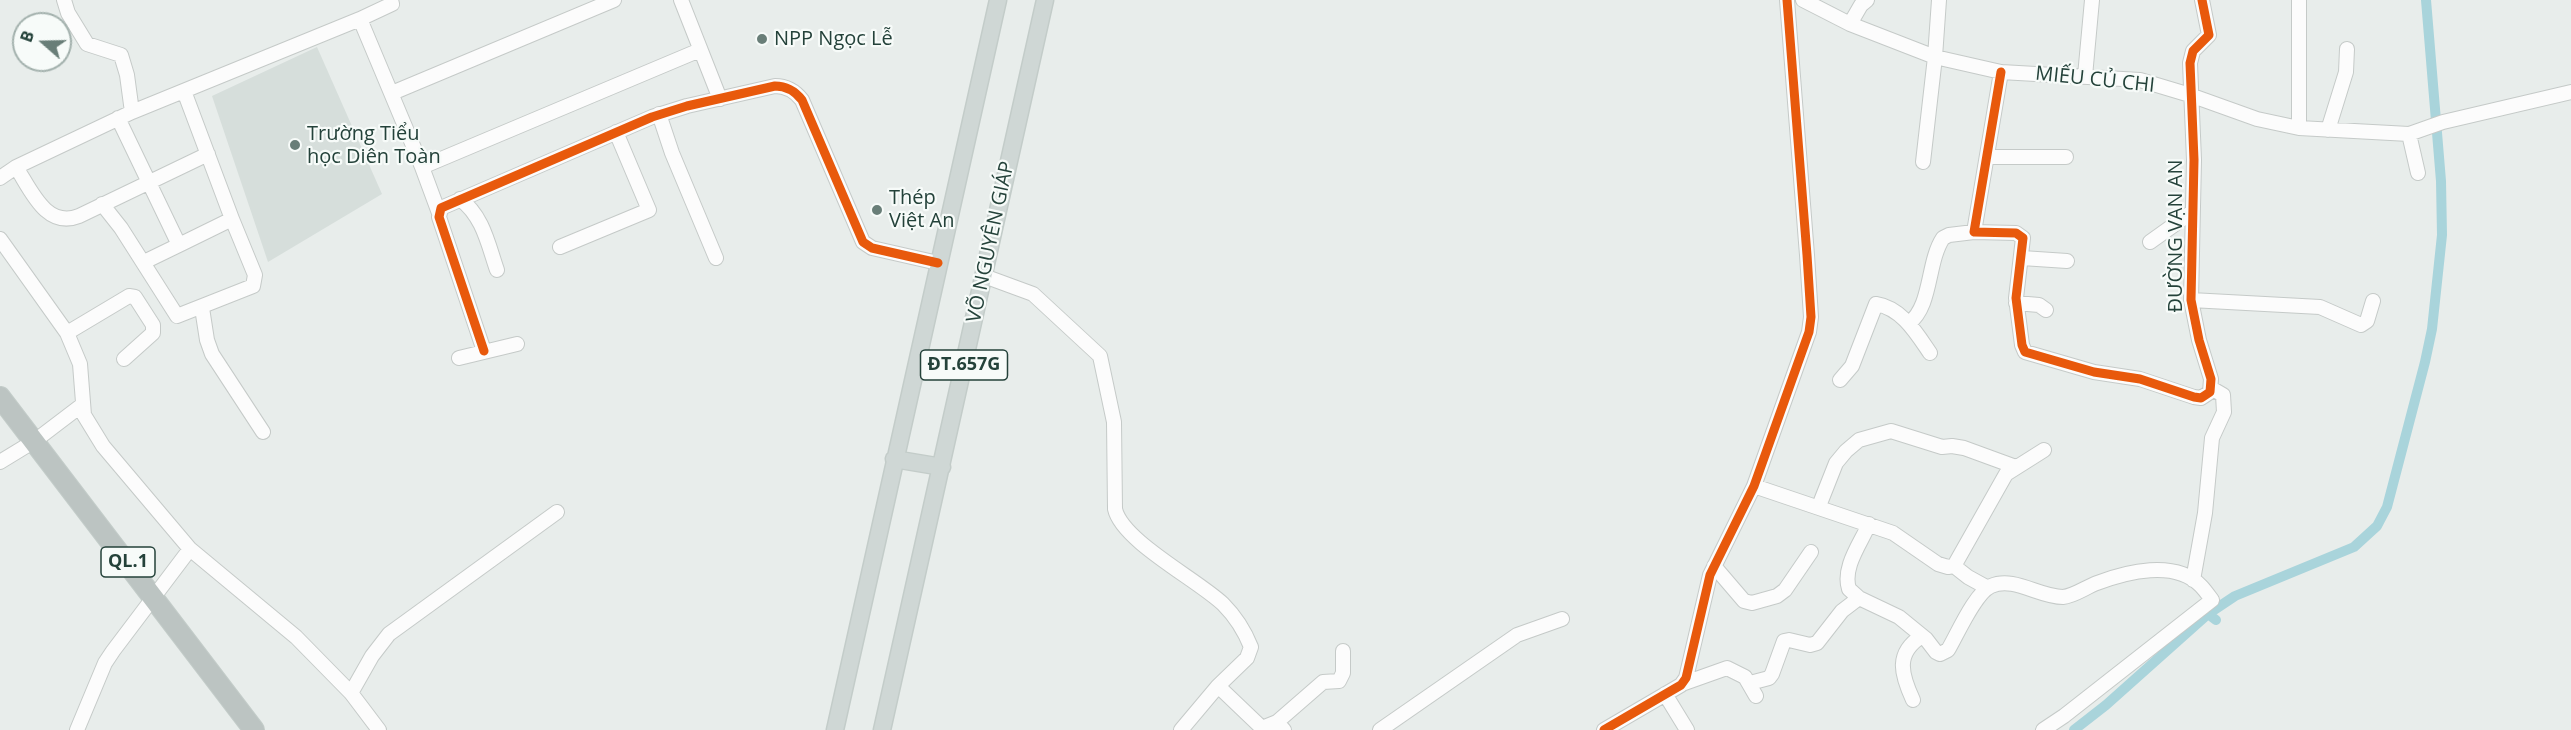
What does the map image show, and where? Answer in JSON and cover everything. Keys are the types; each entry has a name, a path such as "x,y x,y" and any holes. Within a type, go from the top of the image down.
{"highway":[{"name":"QL.1","path":"0,397 36,441 254,730"}],"main road":[{"name":"ĐT.657G","path":"835,730 998,0"},
{"name":"VÕ NGUYÊN GIÁP","path":"882,730 1047,1"},
{"path":"894,459 942,467"}],"street":[{"path":"64,0 68,13 87,44 121,55 127,75 132,112"},
{"path":"392,93 614,0"},
{"path":"681,0 720,99"},
{"path":"987,0 994,20"},
{"path":"1682,684 1692,662 1704,594 1714,567 1754,486 1810,325 1787,0"},
{"name":"MIẾU CỦ CHI","path":"1803,0 1850,24 1935,57 2001,72 2140,80 2190,94 2257,119 2299,128 2409,134 2436,125 2571,92"},
{"path":"1850,24 1861,5 1867,0"},
{"path":"1923,162 1939,0"},
{"path":"2085,76 2092,0"},
{"name":"ĐƯỜNG VẠN AN","path":"2193,580 2205,513 2212,438 2225,405 2223,395 2211,388 2211,379 2199,340 2191,300 2194,160 2190,94 2191,54 2209,35 2202,0"},
{"path":"2299,0 2299,128"},
{"path":"0,178 16,167 118,118 360,19 396,2"},
{"path":"360,19 422,167 484,351"},
{"path":"2328,130 2346,72 2347,49"},
{"path":"422,167 700,50"},
{"path":"1974,232 2001,72"},
{"path":"439,213 445,206 460,199 659,114 775,86 786,87 796,93 810,118 863,242 872,248 938,262"},
{"path":"102,204 144,262 177,316 250,289 255,283 255,275 184,91"},
{"path":"659,114 672,153 716,258"},
{"path":"118,118 179,245"},
{"path":"560,246 649,210 616,132"},
{"path":"2409,134 2418,173"},
{"path":"16,167 41,205 56,218 70,219 208,154"},
{"path":"1987,157 2066,158"},
{"path":"460,199 479,218 497,270"},
{"path":"2150,242 2192,212"},
{"path":"144,262 232,219"},
{"path":"1909,323 1919,313 1943,238 1974,232 2019,234 2024,244 2016,303 2022,345 2028,354 2098,373 2130,377 2194,397 2204,396 2211,388"},
{"path":"0,239 67,333 80,364 82,405 84,415 93,432 189,549 296,637 351,693 379,730"},
{"path":"2022,258 2067,261"},
{"path":"984,276 1033,294 1100,356 1114,422 1115,509 1118,520 1135,537 1222,603 1237,622 1251,647 1247,658 1218,686 1181,730"},
{"path":"67,333 129,296 135,297 154,327 153,333 124,359"},
{"path":"2191,300 2313,306 2327,309 2361,325 2367,321 2373,301"},
{"path":"2016,303 2039,305 2046,310"},
{"path":"1840,380 1852,366 1876,304 1887,308 1909,323 1930,354"},
{"path":"202,308 207,340 212,354 263,432"},
{"path":"459,358 517,344"},
{"path":"0,462 36,441 82,405"},
{"path":"1819,506 1836,463 1846,451 1859,440 1891,431 1941,447 1964,448 2016,467"},
{"path":"1954,566 2006,474 2044,450"},
{"path":"1754,486 1819,506 1899,535 1941,566 1954,566 1988,588"},
{"path":"351,693 372,656 389,634 557,512"},
{"path":"1869,524 1856,551 1847,578 1849,589 1859,598 1899,617 1922,636 1936,652 1945,653 1977,601 1988,588 2006,584 2061,597 2115,577 2144,571 2173,573 2193,580 2212,600 2043,730"},
{"path":"77,730 105,663 189,549"},
{"path":"1714,567 1744,601 1752,603 1777,597 1785,590 1810,552"},
{"path":"1604,730 1682,684 1727,668 1742,674 1753,690 1772,675 1784,641 1810,645 1817,643 1842,611 1859,598"},
{"path":"1380,730 1401,724 1517,635 1562,619"},
{"path":"1913,700 1905,682 1903,660 1907,649 1922,636"},
{"path":"1218,686 1262,728 1281,726 1323,682 1339,681 1343,673 1343,651"},
{"path":"1665,694 1687,730"}],"shaded area":[{"name":"Trường Tiểu học Diên Toàn","path":"317,47 382,194 268,262 212,96"}],"waterway":[{"path":"2216,620 2208,614 2235,596 2354,547 2377,526 2387,507 2432,329 2442,235 2441,181 2426,0"},
{"path":"2074,730 2106,705 2208,614"}],"cycle path":[{"path":"1604,730 1681,685 1686,678 1710,575 1754,486 1809,332 1811,317 1807,255 1787,0"},
{"path":"2001,72 1974,232 2016,233 2023,238 2016,298 2022,345 2025,352 2094,372 2140,379 2201,398 2210,392 2211,379 2199,340 2191,300 2194,160 2190,63 2193,51 2209,35 2202,0"},
{"path":"484,351 439,217 441,208 652,117 687,106 775,86 790,90 802,100 863,242 872,248 938,263"}],"place":[{"name":"NPP Ngọc Lễ","path":"762,39"},
{"name":"Trường Tiểu học Diên Toàn","path":"295,145"},
{"name":"Thép Việt An","path":"877,210"}]}
